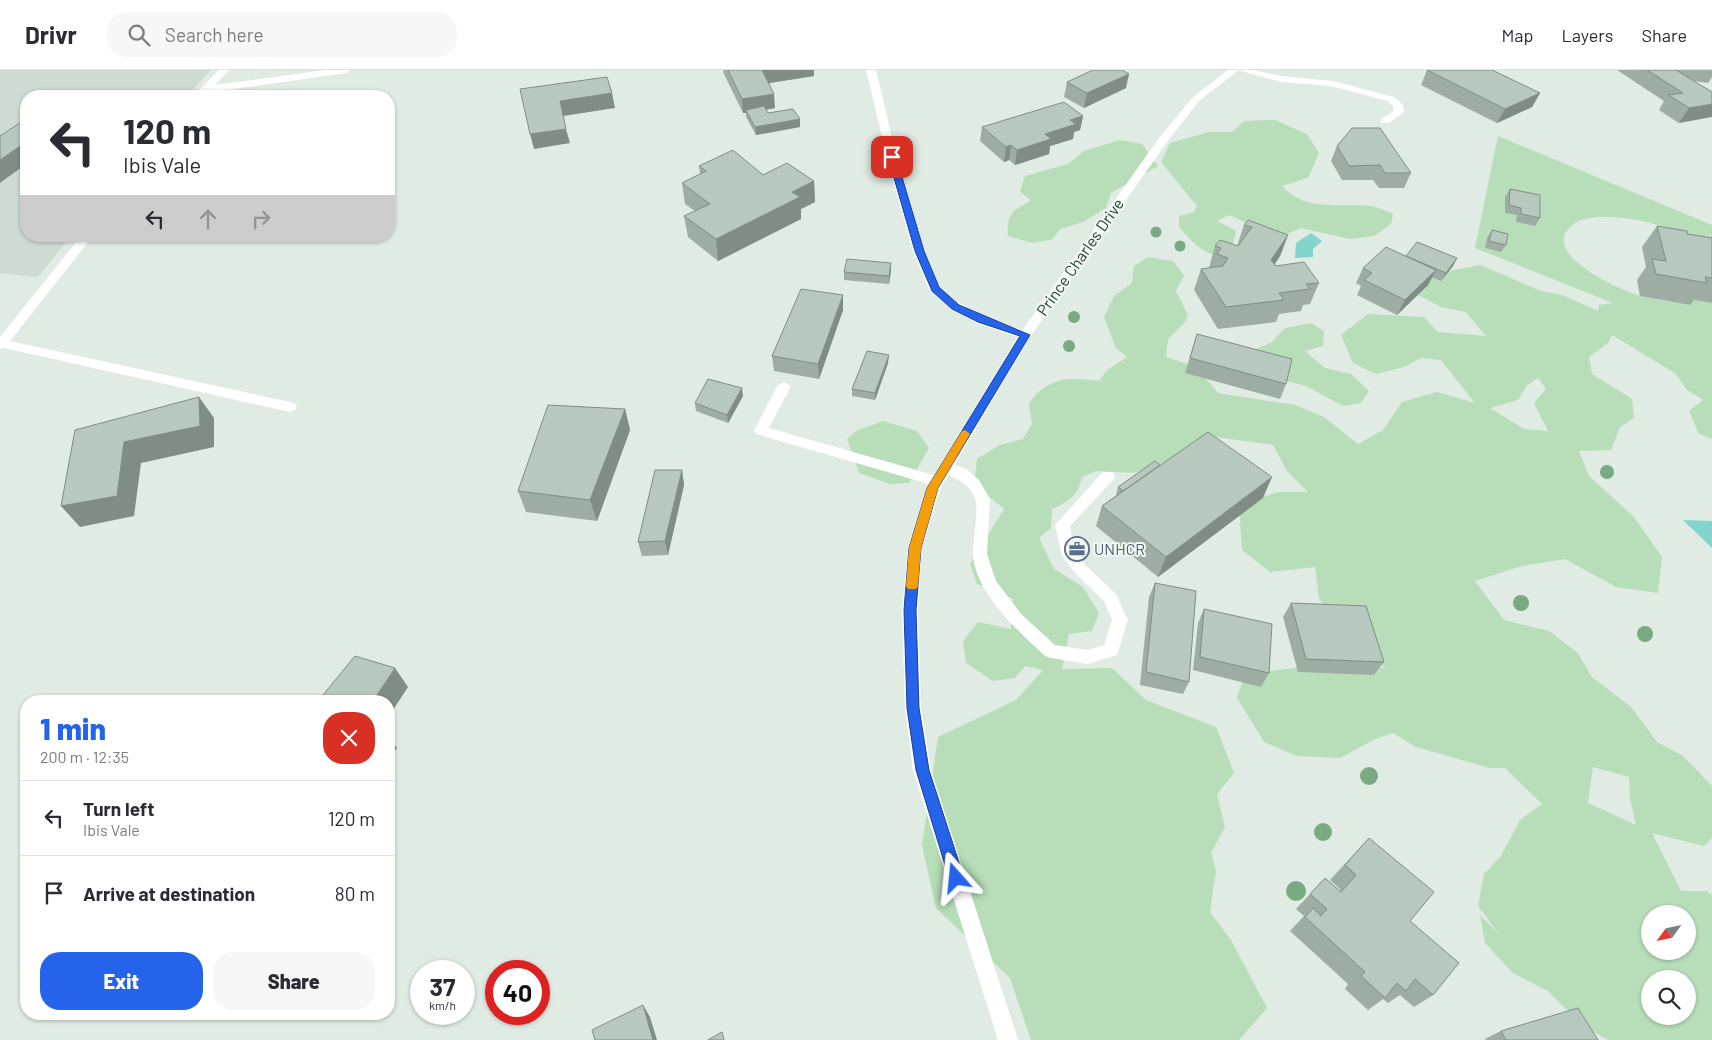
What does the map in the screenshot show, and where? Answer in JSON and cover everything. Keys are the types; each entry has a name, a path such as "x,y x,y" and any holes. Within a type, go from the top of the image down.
{"street":[{"path":"204,90 224,70"},
{"path":"220,90 346,70"},
{"path":"871,70 896,174 919,251 935,289 956,307 981,320 1025,335"},
{"name":"Prince Charles Drive","path":"1008,1040 922,770 913,708 910,610 915,548 936,481 1025,335 1164,140 1196,99 1234,70"},
{"path":"1242,70 1281,79 1330,83 1391,99 1398,105 1399,112 1385,121"},
{"path":"82,242 0,344 290,407"},
{"path":"784,386 761,431 936,481"},
{"path":"946,466 961,473 974,484 983,499 980,554 989,583 1015,619 1051,651 1088,657 1111,650 1120,620 1110,596 1081,570 1067,552 1062,525 1108,476"}],"shaded area":[{"path":"0,70 211,70 193,90 20,90 20,242 66,242 38,277 0,273"}],"green space":[{"path":"1275,120 1307,134 1319,153 1308,178 1282,186 1301,200 1312,203 1376,207 1393,213 1391,224 1374,236 1350,239 1301,228 1287,234 1263,230 1229,215 1217,221 1236,231 1229,259 1213,255 1201,249 1179,227 1179,216 1194,212 1197,206 1161,162 1170,143 1209,132 1232,132 1244,121"},
{"path":"1498,136 1712,225 1712,242 1652,223 1605,217 1581,220 1570,226 1564,237 1565,247 1571,256 1593,274 1620,288 1659,300 1690,305 1688,299 1712,303 1712,439 1699,434 1689,411 1703,400 1687,390 1676,374 1612,335 1608,343 1589,357 1592,374 1632,399 1634,418 1620,427 1611,450 1579,451 1589,476 1634,517 1662,557 1658,593 1616,587 1565,559 1522,566 1475,581 1504,620 1549,631 1578,653 1592,677 1631,707 1657,742 1683,756 1712,786 1712,838 1704,846 1652,833 1681,891 1707,891 1712,895 1712,1040 1608,1040 1583,1026 1548,991 1513,973 1485,943 1480,915 1498,933 1478,906 1484,874 1501,856 1520,820 1542,804 1505,768 1490,768 1416,747 1393,733 1375,739 1340,758 1297,756 1264,742 1237,698 1245,674 1330,664 1386,668 1348,640 1319,598 1315,567 1270,572 1242,550 1239,505 1278,492 1308,492 1287,471 1273,445 1216,437 1174,460 1134,473 1096,471 1082,477 1078,489 1072,498 1052,509 1051,528 1039,538 1054,569 1083,587 1099,613 1092,631 1069,634 1062,669 1112,668 1146,700 1216,727 1234,773 1217,794 1225,827 1211,853 1216,871 1210,912 1231,940 1267,1008 1239,1040 1031,1040 1010,978 936,908 922,845 938,737 1016,700 1043,670 1025,666 1015,678 993,681 966,663 963,641 978,622 1011,629 1013,599 977,584 970,564 1004,509 974,484 977,459 1000,445 1023,439 1032,424 1029,403 1044,388 1060,380 1099,381 1107,370 1127,357 1116,348 1104,317 1114,296 1132,283 1134,266 1148,257 1173,261 1184,275 1176,291 1188,315 1185,322 1168,339 1166,357 1196,367 1218,393 1295,405 1324,417 1358,444 1383,430 1402,402 1437,392 1475,403 1441,360 1421,358 1404,367 1376,374 1353,363 1341,335 1368,314 1424,317 1438,332 1486,336 1466,312 1441,307 1408,290 1434,274 1480,265 1541,291 1562,295 1598,311 1599,305 1613,303 1475,248","holes":["1538,378 1546,389 1534,403 1548,431 1524,429 1490,408 1518,400 1527,385","1593,767 1629,777 1630,799 1636,825 1588,803"]},
{"path":"1120,140 1142,144 1158,166 1111,193 1106,208 1083,222 1060,229 1053,239 1033,243 1008,236 1010,217 1015,210 1031,200 1020,192 1025,176 1068,164 1084,151"},
{"path":"1311,323 1324,331 1323,346 1305,351 1325,368 1351,374 1369,391 1361,403 1343,406 1308,387 1274,377 1243,355 1272,342 1285,328"},
{"path":"883,421 917,431 929,448 909,483 890,484 859,473 847,439 858,430"}],"water":[{"path":"1311,233 1322,241 1313,249 1313,257 1295,258 1296,243"},
{"path":"1683,520 1712,521 1712,548"}],"building":[{"path":"728,70 762,70 774,94 742,99"},
{"path":"1093,70 1122,70 1129,74 1087,93 1067,82"},
{"path":"1427,70 1492,70 1540,93 1505,109"},
{"path":"1647,70 1676,70 1712,92 1712,104 1689,108 1668,95 1683,93"},
{"path":"607,77 612,93 560,101 566,129 530,134 520,89"},
{"path":"1064,102 1083,116 1070,120 1076,124 1045,134 1051,139 1017,150 1011,145 1006,147 982,127"},
{"path":"764,106 768,113 793,109 800,119 755,127 746,110"},
{"path":"20,123 20,146 0,160 0,136"},
{"path":"1352,128 1380,128 1411,173 1385,173 1380,165 1349,166 1337,146"},
{"path":"733,150 763,175 787,163 814,181 792,192 800,197 716,239 684,216 710,204 682,183 706,171 699,166"},
{"path":"1510,189 1540,195 1540,218 1521,214 1521,208 1509,205"},
{"path":"1248,220 1288,235 1271,260 1276,266 1304,262 1319,283 1306,284 1310,289 1279,293 1284,300 1226,307 1201,269 1223,266 1228,258 1217,254 1221,248 1215,246 1220,240 1238,246 1252,227 1244,225"},
{"path":"1657,226 1687,231 1687,234 1712,238 1712,278 1705,277 1707,283 1656,274 1652,259 1666,261"},
{"path":"1492,230 1508,234 1506,245 1489,241"},
{"path":"1417,242 1457,258 1446,273 1406,256"},
{"path":"1386,247 1436,270 1405,300 1364,280 1372,273 1363,268"},
{"path":"847,259 891,263 889,276 844,272"},
{"path":"801,289 843,295 818,364 772,356"},
{"path":"1197,334 1292,359 1286,384 1190,358"},
{"path":"867,351 889,355 875,393 852,389"},
{"path":"708,379 742,388 727,415 695,403"},
{"path":"199,397 200,426 124,442 117,496 61,506 75,430"},
{"path":"548,405 625,409 590,500 518,491"},
{"path":"1208,432 1272,477 1166,557 1102,506"},
{"path":"1155,461 1160,465 1123,491 1118,487"},
{"path":"655,470 682,470 665,541 638,542"},
{"path":"1155,583 1196,591 1189,682 1146,672"},
{"path":"1291,603 1366,606 1384,662 1306,659"},
{"path":"1204,609 1272,624 1269,673 1200,657"},
{"path":"355,656 395,668 377,695 323,695"},
{"path":"1369,838 1434,892 1410,921 1459,963 1433,995 1415,979 1406,991 1397,983 1385,998 1361,976 1365,972 1305,917 1313,908 1321,916 1327,909 1310,894 1325,878 1341,892 1356,875 1345,865"},
{"path":"643,1005 653,1040 595,1040 592,1030"},
{"path":"1578,1008 1598,1040 1506,1040 1501,1031"},
{"path":"722,1032 724,1040 708,1040"}],"slow traffic":[{"path":"912,586 915,548 933,488 965,434"}],"place":[{"name":"UNHCR","path":"1077,549"}],"route":[{"path":"892,157 919,251 935,289 956,307 981,320 1025,335 933,488 915,548 910,610 913,708 922,770 956,878"}]}
